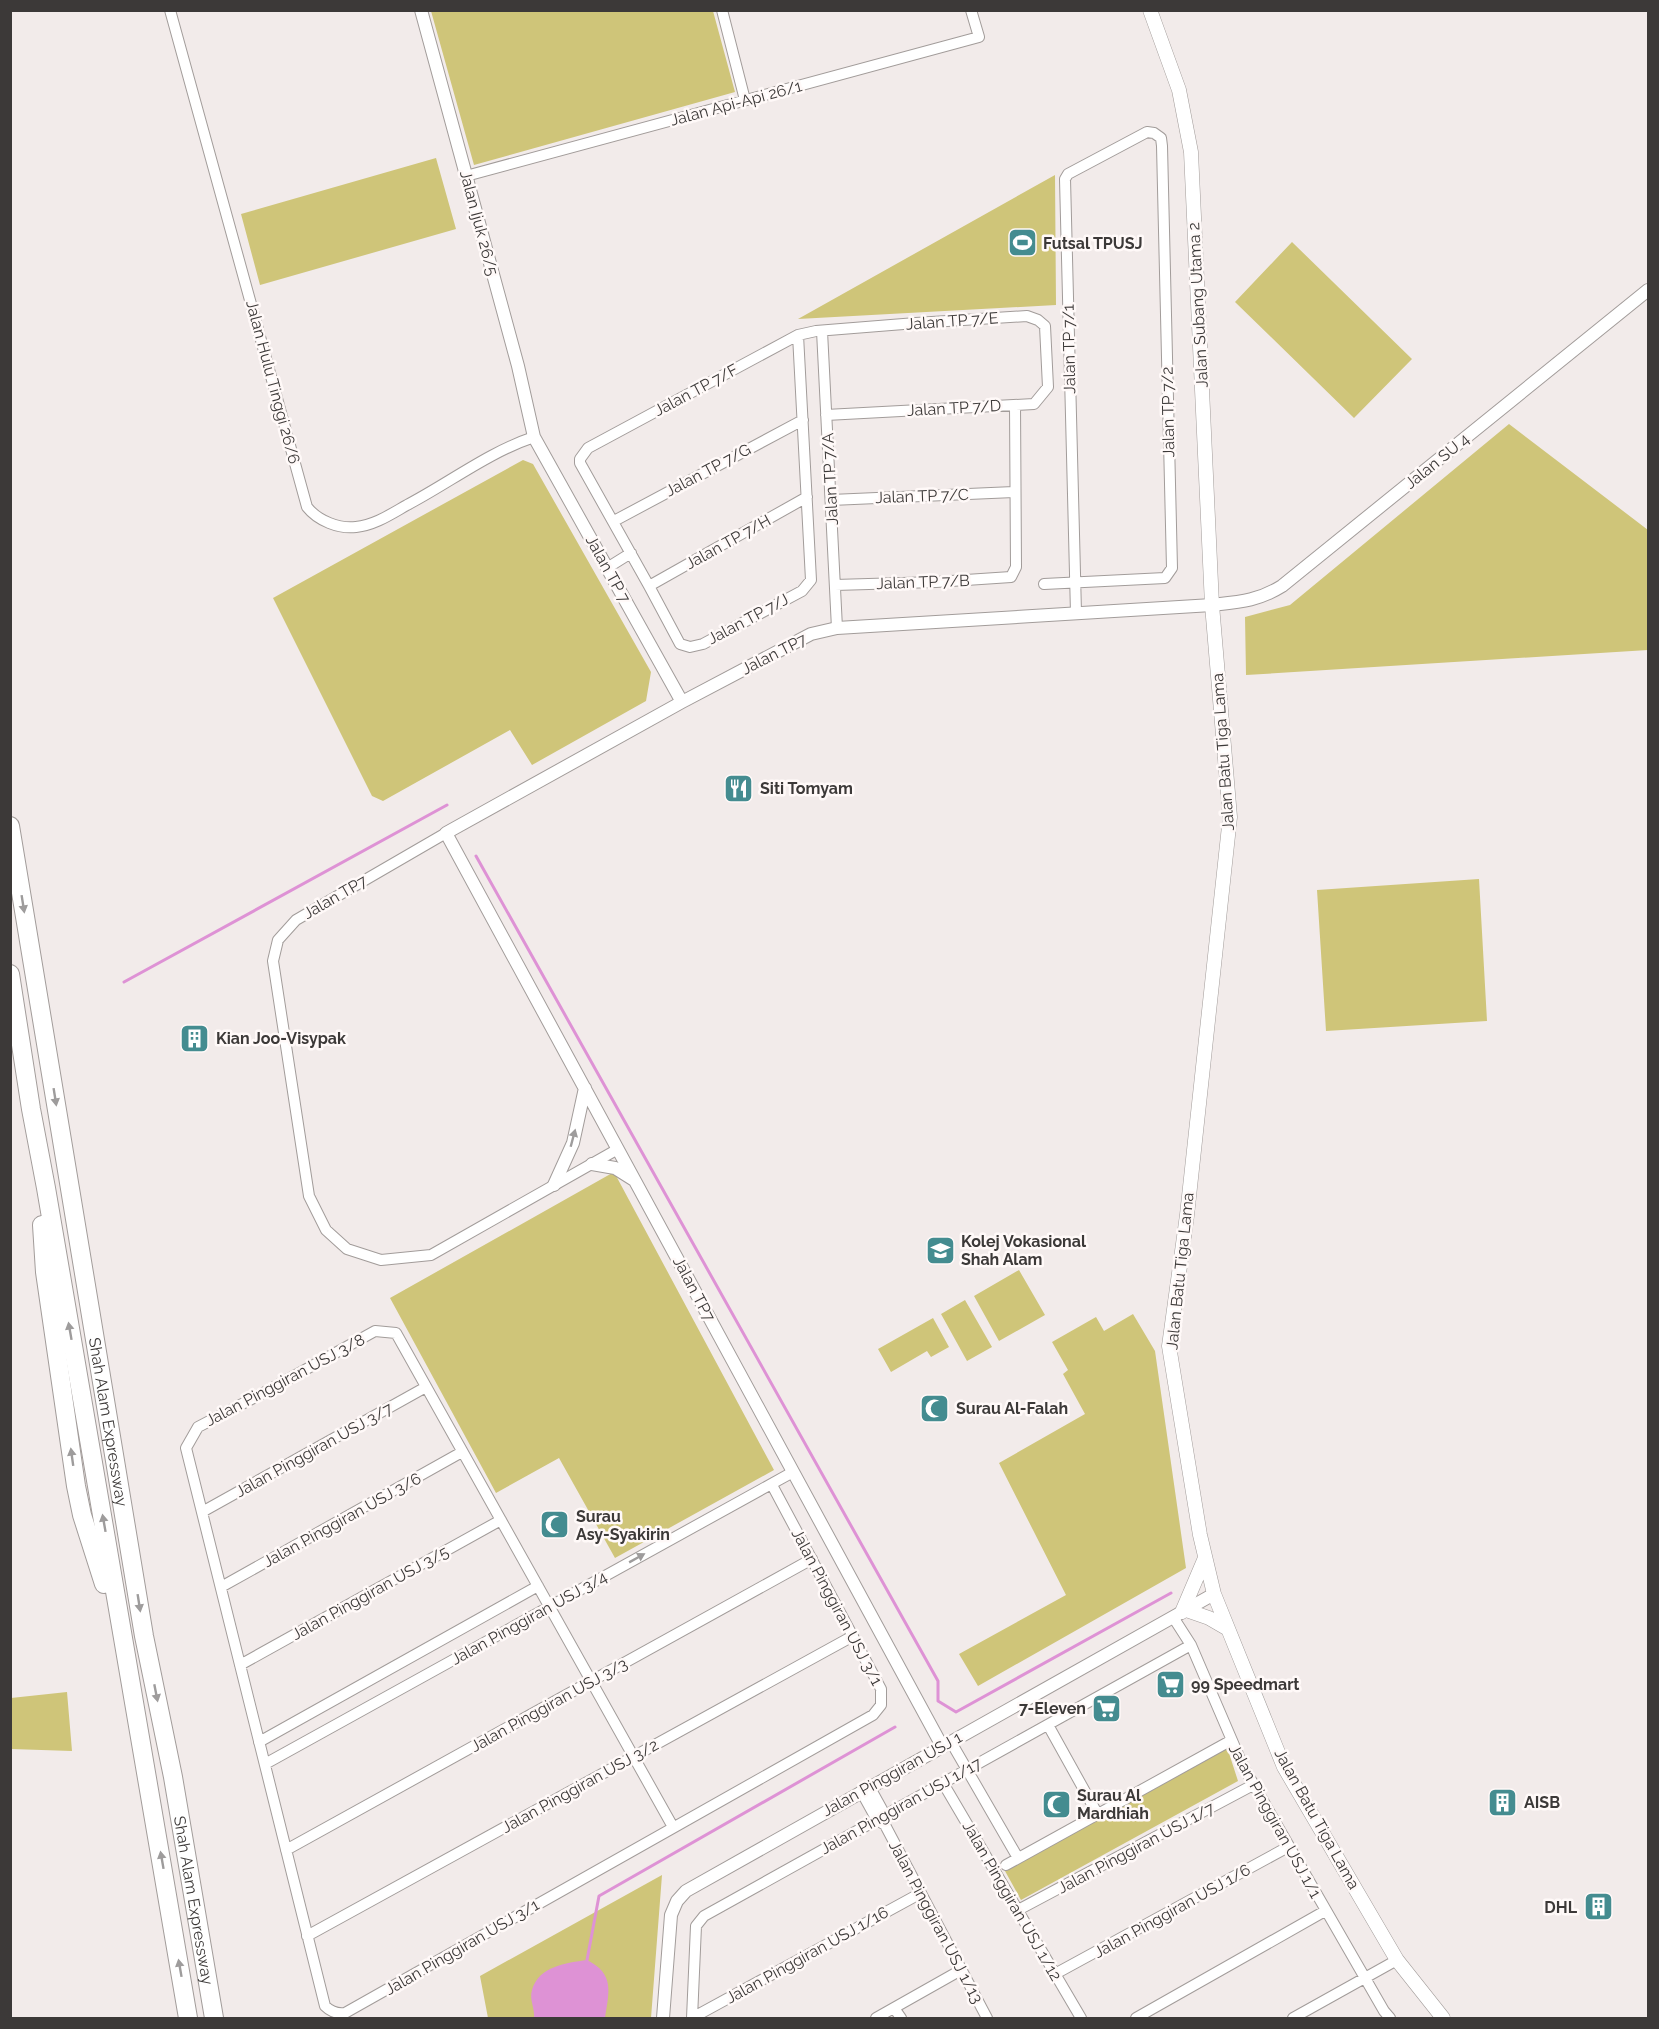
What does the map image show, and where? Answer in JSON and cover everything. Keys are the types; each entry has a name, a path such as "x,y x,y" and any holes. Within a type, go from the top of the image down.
{"highway":[{"name":"Shah Alam Expressway","path":"10,826 144,1635 172,1777 214,2019"},
{"name":"Shah Alam Expressway","path":"10,974 31,1109 188,2019"}],"main road":[{"name":"Jalan Subang Utama 2","path":"1150,10 1179,90 1191,152 1212,605"},
{"name":"Jalan Batu Tiga Lama","path":"1212,605 1230,817 1187,1215 1169,1346 1200,1534 1214,1594 1284,1767 1397,1960 1443,2019"},
{"path":"1205,1558 1180,1613 1209,1618 1228,1629"}],"street":[{"name":"Jalan Hulu Tinggi 26/6","path":"170,10 307,507 314,516 340,527 372,524 437,489 510,445 534,437"},
{"name":"Jalan Ijuk 26/5","path":"421,10 518,366 534,437"},
{"path":"722,10 745,100"},
{"name":"Jalan Api-Api 26/1","path":"466,176 979,37 971,10"},
{"name":"Jalan TP 7/1","path":"1076,614 1065,179 1068,174 1148,132"},
{"name":"Jalan TP 7/2","path":"1044,584 1165,578 1172,568 1162,146 1158,135 1148,132"},
{"name":"Jalan SU 4","path":"1212,605 1254,600 1282,586 1648,290"},
{"name":"Jalan TP 7/E","path":"822,331 1027,316 1038,320 1045,326 1048,361"},
{"name":"Jalan TP 7/F","path":"614,521 580,463 580,459 588,448 798,335 822,331"},
{"name":"Jalan TP 7/A","path":"822,331 837,628"},
{"path":"798,335 807,497"},
{"name":"Jalan TP 7/D","path":"826,415 1034,404 1048,387 1048,361"},
{"path":"1014,492 1015,405"},
{"name":"Jalan TP 7/G","path":"614,521 803,420"},
{"name":"Jalan TP 7","path":"534,437 682,702"},
{"name":"Jalan TP 7/C","path":"831,500 1014,492"},
{"name":"Jalan TP 7/B","path":"835,585 1011,577 1016,567 1014,492"},
{"name":"Jalan TP 7/J","path":"649,586 680,644 690,647 703,644 802,591 811,580 807,497"},
{"name":"Jalan TP 7/H","path":"649,586 807,497"},
{"path":"614,521 649,586"},
{"path":"608,568 631,553"},
{"name":"Jalan TP7","path":"618,1149 431,1256 381,1260 347,1248 326,1230 309,1196 273,961 278,940 296,920 463,823 682,702 811,634 837,628 1212,605"},
{"name":"Jalan TP7","path":"446,833 793,1472 946,1744"},
{"path":"554,1185 573,1143 585,1088"},
{"path":"592,1164 615,1168 635,1180"},
{"name":"Jalan Pinggiran USJ 3/8","path":"186,1448 198,1427 375,1331 396,1333 426,1387"},
{"path":"426,1387 673,1827"},
{"name":"Jalan Pinggiran USJ 3/7","path":"202,1512 426,1387"},
{"name":"Jalan Pinggiran USJ 3/1","path":"186,1448 325,2006 333,2012 345,2013 873,1715 880,1705 881,1689 772,1485"},
{"name":"Jalan Pinggiran USJ 3/6","path":"221,1587 462,1452"},
{"name":"Jalan Pinggiran USJ 3/4","path":"265,1764 793,1472"},
{"name":"Jalan Pinggiran USJ 3/5","path":"240,1665 501,1520"},
{"name":"Jalan Pinggiran USJ 3/3","path":"286,1850 812,1559"},
{"name":"Jalan Pinggiran USJ 3/4","path":"259,1742 538,1586"},
{"name":"Jalan Pinggiran USJ 1","path":"663,2019 671,1915 677,1901 686,1891 865,1788 1214,1594"},
{"name":"Jalan Pinggiran USJ 1/1","path":"1180,1613 1230,1741 1288,1847 1390,2019"},
{"name":"Jalan Pinggiran USJ 3/2","path":"307,1936 853,1636"},
{"name":"Jalan Pinggiran USJ 1/17","path":"692,2018 696,1926 704,1916 882,1820 943,1783 1191,1645"},
{"path":"1048,1725 1098,1815"},
{"path":"1006,1865 1230,1741"},
{"path":"946,1744 967,1770 1018,1858"},
{"name":"Jalan Pinggiran USJ 1/12","path":"943,1783 1081,2019"},
{"name":"Jalan Pinggiran USJ 1/7","path":"1018,1910 1253,1785"},
{"name":"Jalan Pinggiran USJ 1/13","path":"865,1788 987,2019"},
{"name":"Jalan Pinggiran USJ 1/6","path":"1055,1974 1288,1847"},
{"name":"Jalan Pinggiran USJ 1/16","path":"692,2018 921,1893"},
{"path":"1136,2019 1325,1911"},
{"path":"1293,2019 1397,1960"},
{"path":"876,2019 961,1970"},
{"path":"894,2008 900,2019"}],"shaded area":[{"path":"431,11 713,11 735,92 474,165"},
{"path":"436,158 456,229 260,285 241,214"},
{"path":"1055,175 1056,305 798,319"},
{"path":"1292,242 1412,359 1354,418 1235,302"},
{"path":"1509,424 1648,530 1648,650 1246,675 1245,617 1290,605"},
{"path":"523,460 533,464 651,672 646,701 532,765 510,730 383,801 372,796 273,598"},
{"path":"1479,879 1487,1021 1326,1031 1317,890"},
{"path":"614,1172 774,1470 615,1558 559,1458 496,1493 390,1298"},
{"path":"1019,1270 1045,1315 999,1341 974,1296"},
{"path":"965,1300 992,1347 967,1361 941,1314"},
{"path":"1133,1314 1155,1351 1186,1568 978,1686 959,1654 1066,1595 999,1463 1085,1414 1063,1374 1068,1370 1052,1342 1096,1317 1104,1331"},
{"path":"933,1318 949,1347 931,1357 927,1351 891,1372 878,1349"},
{"path":"67,1692 72,1751 11,1749 11,1698"},
{"path":"1227,1747 1238,1781 1021,1900 1005,1871"},
{"path":"662,1875 651,2018 488,2018 480,1976"},
{"path":"587,1960 596,1965 606,1978 608,1992 605,2018 534,2018 531,1993 541,1976 554,1967"}],"waterway":[{"path":"124,982 447,805"},
{"path":"476,856 938,1681 938,1701 956,1712 1171,1593"},
{"path":"587,1960 599,1896 895,1727"}],"place":[{"name":"Futsal TPUSJ","path":"1022,243"},
{"name":"Siti Tomyam","path":"739,788"},
{"name":"Kian Joo-Visypak","path":"195,1038"},
{"name":"Kolej Vokasional Shah Alam","path":"940,1250"},
{"name":"Surau Al-Falah","path":"935,1408"},
{"name":"Surau Asy-Syakirin","path":"555,1525"},
{"name":"99 Speedmart","path":"1170,1684"},
{"name":"7-Eleven","path":"1107,1708"},
{"name":"AISB","path":"1503,1802"},
{"name":"Surau Al Mardhiah","path":"1056,1804"},
{"name":"DHL","path":"1598,1907"}]}
